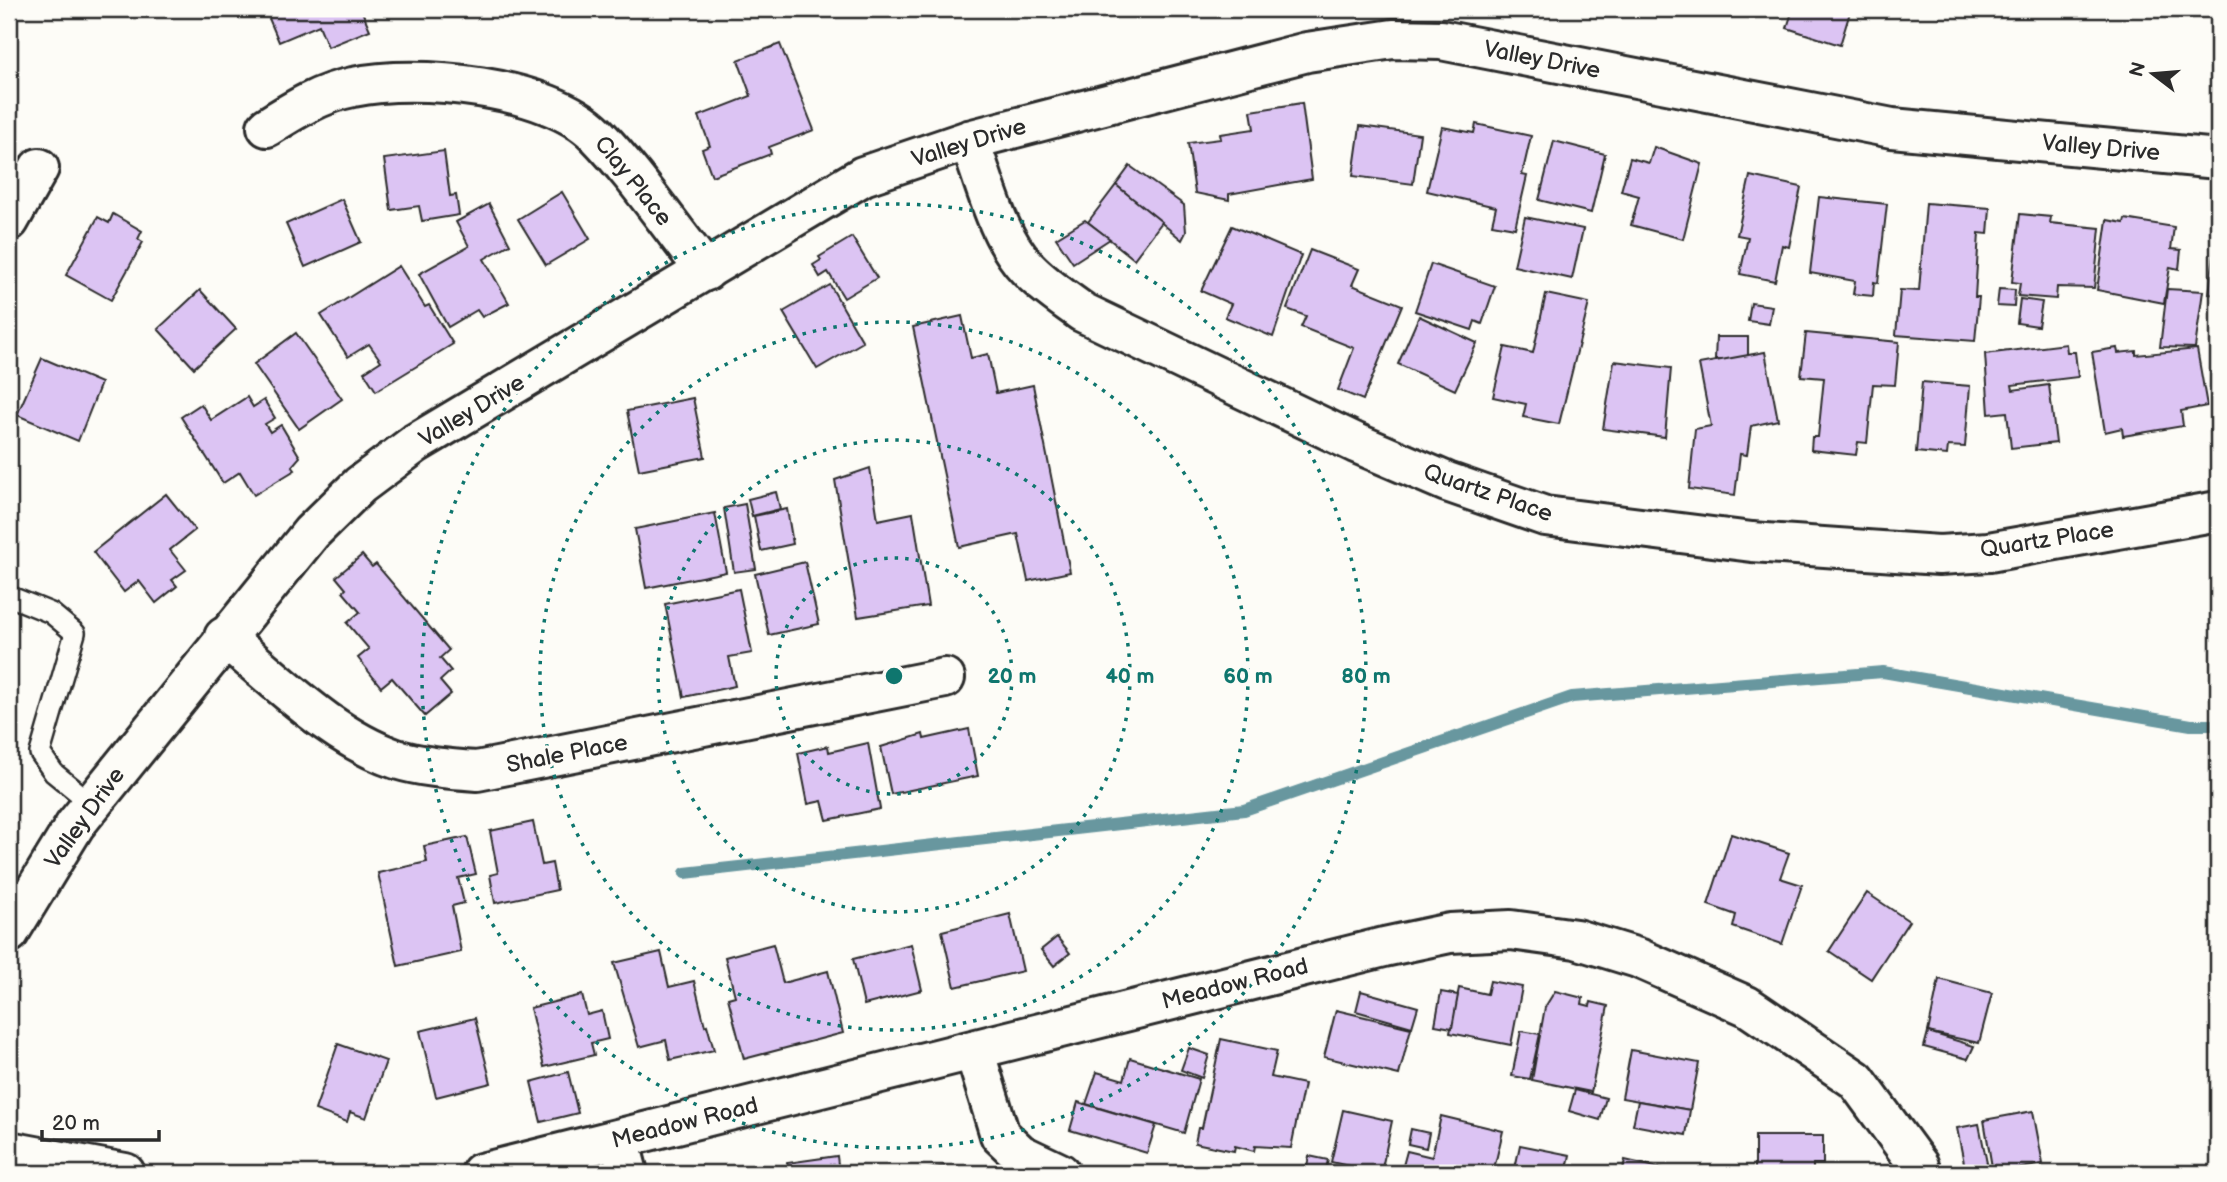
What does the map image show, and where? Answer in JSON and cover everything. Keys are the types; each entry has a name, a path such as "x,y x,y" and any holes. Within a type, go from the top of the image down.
{"street":[{"name":"Valley Drive","path":"9,933 75,825 310,533 360,485 416,443 863,176 970,140 1307,52 1393,39 1441,40 1892,128 2218,159"},
{"name":"Clay Place","path":"267,127 303,104 352,87 404,81 454,83 522,96 563,113 595,133 706,271"},
{"name":"Quartz Place","path":"970,140 1002,228 1025,266 1082,312 1356,443 1447,482 1545,516 1752,542 1939,555 1989,552 2218,511"},
{"path":"9,221 39,168"},
{"name":"Shale Place","path":"224,637 343,733 395,758 436,768 477,771 944,678"},
{"name":"Meadow Road","path":"481,1173 623,1156 974,1049 1384,947 1450,933 1524,932 1576,939 1638,958 1748,1006 1856,1080 1921,1173"},
{"path":"974,1049 1000,1135 1020,1154 1060,1173"},
{"path":"9,1152 125,1173"}],"lane":[{"path":"9,596 51,613 75,633 40,753 54,773 92,804"}],"building":[{"path":"265,9 361,9 370,30 328,47 319,25 279,42"},
{"path":"1793,9 1851,9 1840,45 1787,28"},
{"path":"780,44 814,130 769,147 771,154 712,176 702,149 710,146 699,116 751,96 738,60"},
{"path":"1302,103 1312,179 1229,194 1229,200 1195,193 1188,143 1221,139 1220,134 1254,129 1251,111"},
{"path":"1476,124 1531,136 1522,175 1527,176 1515,228 1492,224 1496,207 1427,191 1442,127 1474,133"},
{"path":"1360,126 1420,134 1413,184 1353,176"},
{"path":"1554,141 1605,154 1591,213 1539,200"},
{"path":"1654,147 1702,164 1683,239 1631,225 1639,196 1621,191 1630,158 1649,163"},
{"path":"444,151 450,196 456,195 459,215 422,221 419,206 391,210 384,159"},
{"path":"1130,166 1184,205 1186,232 1182,240 1116,185"},
{"path":"1750,176 1801,187 1789,247 1782,245 1775,281 1740,274 1748,237 1737,235"},
{"path":"1116,185 1162,222 1134,259 1088,222"},
{"path":"562,192 590,239 546,265 518,219"},
{"path":"1819,197 1887,204 1878,283 1874,282 1873,296 1853,294 1855,281 1810,273"},
{"path":"342,199 361,242 305,267 286,224"},
{"path":"1926,203 1990,208 1988,234 1979,233 1975,297 1979,297 1975,341 1896,335 1900,290 1919,291"},
{"path":"489,204 510,244 484,259 509,303 482,317 477,310 448,327 419,274 469,246 456,222"},
{"path":"113,214 142,231 138,239 143,242 111,300 66,275 98,217 109,223"},
{"path":"2020,214 2051,217 2050,223 2100,228 2094,288 2057,287 2056,299 2018,296 2020,283 2012,282"},
{"path":"1525,217 1583,229 1572,279 1514,266"},
{"path":"2125,219 2174,227 2171,249 2181,250 2179,269 2170,267 2164,303 2097,290 2107,220 2124,223"},
{"path":"1085,220 1110,239 1073,263 1056,238"},
{"path":"2218,221 2218,295 2209,294"},
{"path":"1232,226 1301,255 1273,337 1225,317 1231,304 1201,291"},
{"path":"852,237 877,278 844,298 828,272 820,277 813,265 821,260 819,257"},
{"path":"1310,250 1359,269 1352,285 1402,305 1363,400 1338,390 1354,348 1301,327 1306,316 1287,309"},
{"path":"1431,264 1495,286 1482,324 1475,321 1472,330 1415,311"},
{"path":"399,266 425,307 429,305 453,344 376,391 364,372 381,361 369,344 348,357 321,315"},
{"path":"830,285 863,342 817,369 783,312"},
{"path":"1999,289 2015,290 2014,307 1997,306"},
{"path":"2167,289 2203,291 2195,348 2160,347"},
{"path":"200,290 236,329 194,368 158,329"},
{"path":"1546,294 1589,303 1559,424 1523,417 1526,404 1493,397 1505,347 1533,353"},
{"path":"2020,299 2042,302 2038,326 2017,323"},
{"path":"1751,303 1772,306 1769,324 1748,321"},
{"path":"962,316 971,358 988,354 996,393 1033,385 1070,572 1028,581 1018,534 959,547 913,327"},
{"path":"1419,316 1477,343 1455,390 1398,364"},
{"path":"296,333 342,399 299,429 254,364"},
{"path":"1806,333 1899,342 1895,385 1873,384 1867,443 1858,442 1856,455 1811,450 1812,437 1818,437 1824,378 1801,376"},
{"path":"1716,337 1748,337 1748,360 1715,360"},
{"path":"2066,344 2067,352 2075,352 2078,377 2012,385 2013,390 2049,385 2056,443 2011,448 2007,412 1989,414 1985,354"},
{"path":"2117,348 2118,353 2136,351 2136,355 2197,349 2207,406 2181,411 2183,426 2123,436 2122,428 2105,432 2092,352"},
{"path":"1765,352 1778,420 1751,426 1747,455 1740,454 1735,495 1689,489 1695,429 1711,426 1699,364"},
{"path":"42,358 101,383 78,441 17,415"},
{"path":"1614,361 1671,368 1665,437 1603,429"},
{"path":"1922,382 1970,386 1965,447 1948,446 1947,455 1916,452"},
{"path":"247,397 253,407 264,400 275,418 265,424 270,432 281,425 300,457 292,466 295,470 254,495 240,472 223,483 181,417 201,404 211,420"},
{"path":"693,398 705,457 639,470 627,411"},
{"path":"870,468 878,520 913,513 928,606 858,617 835,480"},
{"path":"776,492 780,509 752,516 748,499"},
{"path":"166,494 195,530 170,550 186,570 172,580 177,586 156,603 139,581 124,592 93,552"},
{"path":"745,504 756,569 734,572 724,508"},
{"path":"787,509 793,544 761,551 754,516"},
{"path":"715,513 726,572 646,588 635,529"},
{"path":"362,555 372,567 376,564 449,650 440,658 451,671 440,681 451,694 425,716 392,678 381,687 358,658 369,649 347,623 360,612 343,592 346,589 336,577"},
{"path":"805,562 819,624 769,635 755,574"},
{"path":"739,589 752,653 729,657 735,686 684,697 665,604"},
{"path":"969,729 978,776 891,794 881,747 923,734 924,739"},
{"path":"868,743 880,809 827,820 822,801 808,804 798,753 828,746 829,752"},
{"path":"533,822 542,865 552,863 557,890 495,903 490,875 498,873 490,831"},
{"path":"1731,834 1789,853 1780,878 1802,885 1782,944 1733,927 1736,915 1708,905"},
{"path":"467,837 476,874 458,878 464,903 452,906 461,952 398,966 378,873 427,862 424,846"},
{"path":"1867,893 1909,921 1871,979 1829,951"},
{"path":"1010,914 1023,971 955,987 942,931"},
{"path":"1057,937 1070,953 1054,966 1041,950"},
{"path":"773,944 783,983 828,971 843,1033 744,1059 728,998 735,996 725,957"},
{"path":"911,944 922,990 864,1005 853,959"},
{"path":"661,952 669,987 694,981 714,1050 670,1060 666,1040 639,1047 614,963"},
{"path":"1939,979 1992,993 1979,1043 1928,1032"},
{"path":"1490,981 1522,987 1511,1045 1450,1033 1459,988 1487,994"},
{"path":"1361,991 1418,1007 1412,1027 1356,1011"},
{"path":"1555,991 1583,998 1582,1004 1590,1006 1591,1002 1608,1006 1591,1092 1532,1080 1545,1007"},
{"path":"1441,992 1458,995 1452,1028 1435,1025"},
{"path":"582,995 587,1015 602,1011 608,1039 591,1043 594,1055 544,1067 530,1008"},
{"path":"1336,1010 1411,1028 1399,1075 1324,1057"},
{"path":"475,1018 491,1083 436,1097 420,1031"},
{"path":"1521,1031 1540,1034 1530,1079 1512,1076"},
{"path":"1928,1032 1974,1046 1968,1059 1924,1047"},
{"path":"1221,1039 1277,1051 1271,1077 1304,1084 1291,1148 1255,1146 1254,1151 1235,1146 1234,1151 1195,1143 1198,1128 1202,1128"},
{"path":"338,1044 386,1061 366,1118 350,1112 347,1122 315,1110"},
{"path":"1189,1048 1209,1055 1202,1078 1181,1070"},
{"path":"1631,1050 1699,1063 1690,1110 1622,1098"},
{"path":"1130,1058 1199,1079 1184,1133 1086,1104 1097,1072 1124,1080"},
{"path":"568,1072 578,1113 541,1122 531,1082"},
{"path":"1575,1090 1606,1098 1600,1120 1569,1111"},
{"path":"1638,1101 1690,1110 1686,1135 1633,1125"},
{"path":"1078,1102 1156,1125 1147,1153 1070,1130"},
{"path":"1343,1110 1392,1121 1381,1173 1331,1162"},
{"path":"2033,1111 2043,1164 1993,1173 1984,1120"},
{"path":"1441,1116 1503,1131 1493,1173 1401,1173 1407,1151 1432,1157"},
{"path":"1979,1124 1989,1173 1966,1173 1957,1128"},
{"path":"1411,1129 1429,1133 1426,1148 1408,1144"},
{"path":"1755,1136 1823,1136 1823,1164 1813,1164 1813,1173 1755,1173"},
{"path":"1520,1145 1570,1155 1566,1173 1514,1173"},
{"path":"837,1156 839,1173 788,1173 787,1163"},
{"path":"1309,1156 1328,1160 1325,1173 1306,1173"},
{"path":"1625,1160 1673,1171 1622,1173"},
{"path":"944,1166 946,1173 928,1173 927,1170"}],"waterway":[{"path":"685,873 1244,810 1572,697 1883,672 2191,725 2218,725"}]}
